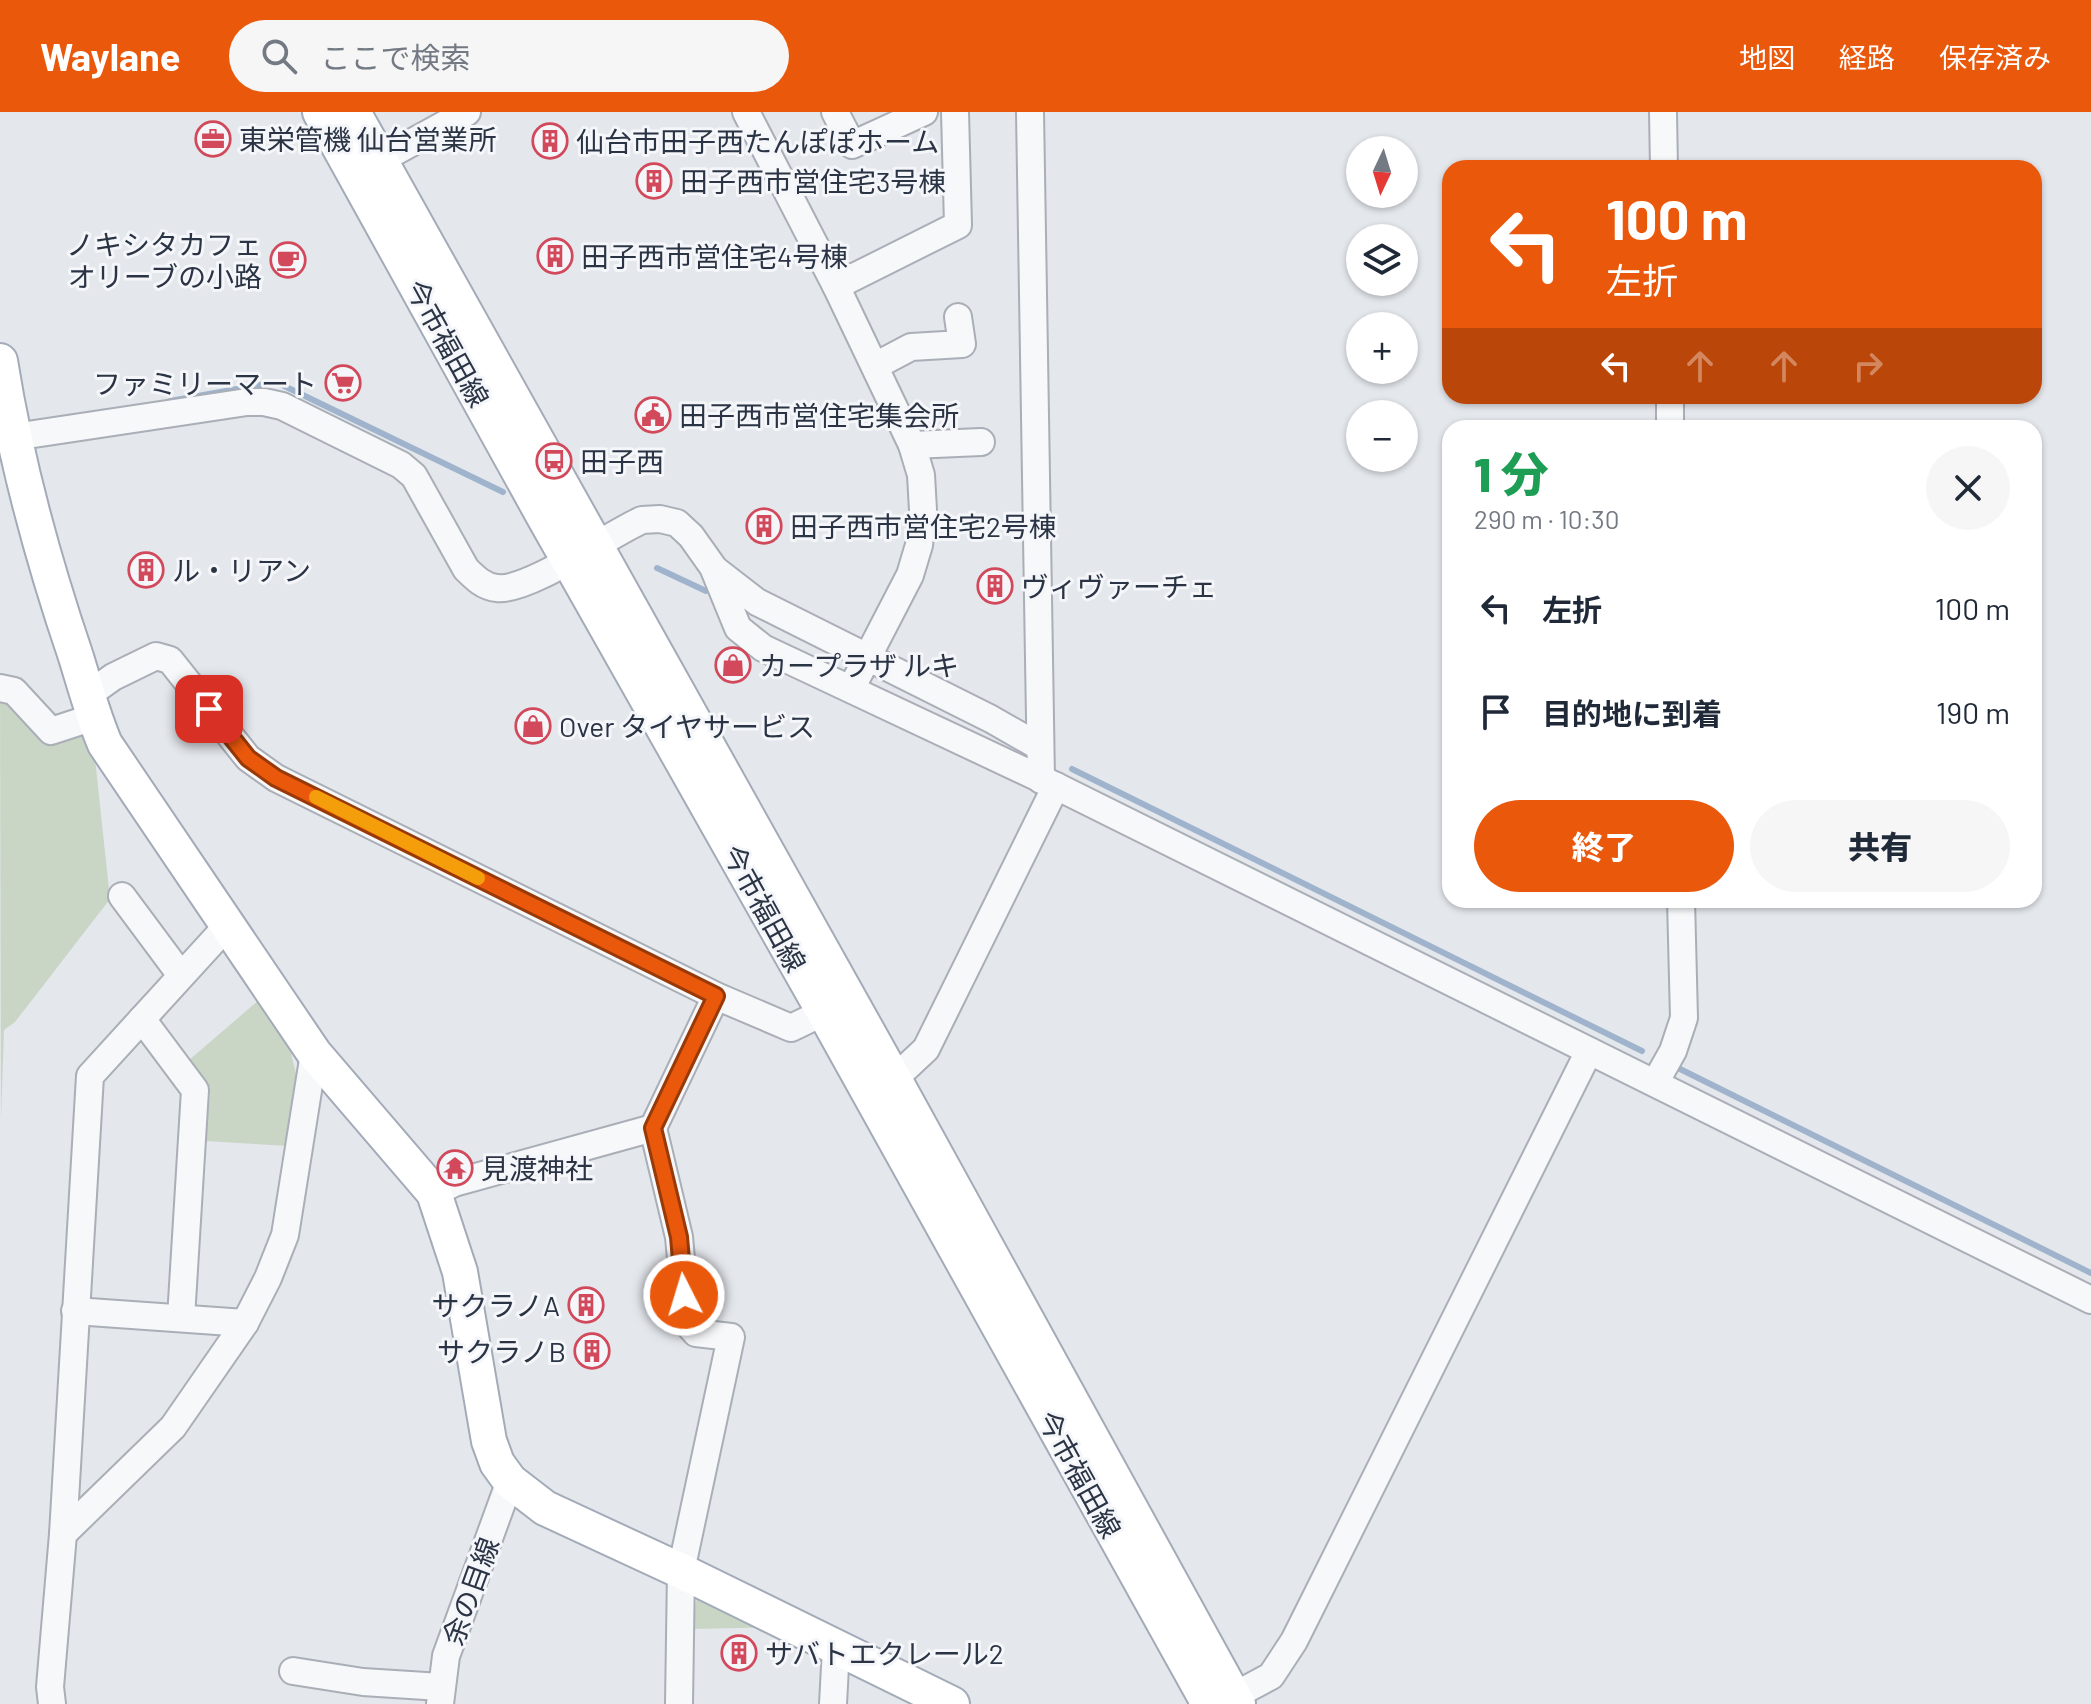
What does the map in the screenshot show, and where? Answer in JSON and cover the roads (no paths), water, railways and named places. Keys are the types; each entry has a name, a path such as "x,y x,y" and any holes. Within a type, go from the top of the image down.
{"main road":[{"name":"今市福田線","path":"320,112 894,1079 1225,1702"},
{"name":"今市福田線","path":"353,112 824,1012 1225,1702"},
{"path":"0,361 14,437 46,568 105,744 314,1053 434,1193 460,1272 489,1441 497,1463 510,1481 545,1508 952,1704"}],"street":[{"path":"380,160 467,112"},
{"path":"746,112 875,366 912,445 921,475 923,510 919,545 910,575 851,689"},
{"path":"835,112 852,145 924,112"},
{"path":"836,286 958,225 955,112"},
{"path":"894,1079 926,1049 1049,783 1040,747 1030,112"},
{"path":"1663,112 1664,160"},
{"path":"875,366 911,347 962,344 958,317"},
{"path":"14,437 247,402 282,406 401,465 414,476 466,569 479,582 497,588 512,587 642,520 660,519 677,523 691,536 713,567 738,628 763,648 1049,783 2091,1300"},
{"path":"912,445 981,442"},
{"path":"713,567 757,602 1040,747"},
{"path":"0,688 14,691 51,731 91,706 113,677 156,656 170,660 248,758 276,778 716,996 791,1028 824,1012"},
{"path":"122,896 180,974"},
{"path":"1655,1083 1673,1051 1684,1018 1681,908"},
{"path":"52,1704 50,1687 63,1534 90,1076 227,926"},
{"path":"679,1704 681,1571 731,1337 696,1333 687,1323 679,1237 653,1128 716,996"},
{"path":"142,1019 195,1090 181,1318"},
{"path":"1225,1702 1271,1676 1294,1641 1589,1051"},
{"path":"63,1534 173,1427 245,1323 285,1235 314,1053"},
{"path":"434,1193 454,1183 653,1128"},
{"path":"75,1311 245,1323"},
{"name":"余の目線","path":"441,1696 446,1656 510,1481"},
{"path":"833,1704 836,1648"},
{"path":"293,1671 441,1696"}],"waterway":[{"path":"170,401 276,382 503,492"},
{"path":"657,568 706,591"},
{"path":"1072,769 1642,1051"},
{"path":"1676,1067 2091,1273"}],"place":[{"name":"東栄管機 仙台営業所","path":"213,139"},
{"name":"仙台市田子西たんぽぽホーム","path":"550,141"},
{"name":"田子西市営住宅3号棟","path":"654,181"},
{"name":"田子西市営住宅4号棟","path":"555,256"},
{"name":"ノキシタカフェ オリーブの小路","path":"288,260"},
{"name":"ファミリーマート","path":"343,383"},
{"name":"田子西市営住宅集会所","path":"653,415"},
{"name":"田子西","path":"554,461"},
{"name":"田子西市営住宅2号棟","path":"764,526"},
{"name":"ル・リアン","path":"146,570"},
{"name":"ヴィヴァーチェ","path":"995,586"},
{"name":"カープラザ ルキ","path":"733,665"},
{"name":"Over タイヤサービス","path":"533,726"},
{"name":"見渡神社","path":"455,1168"},
{"name":"サクラノA","path":"586,1305"},
{"name":"サクラノB","path":"592,1351"},
{"name":"サバトエクレール2","path":"739,1653"}]}
